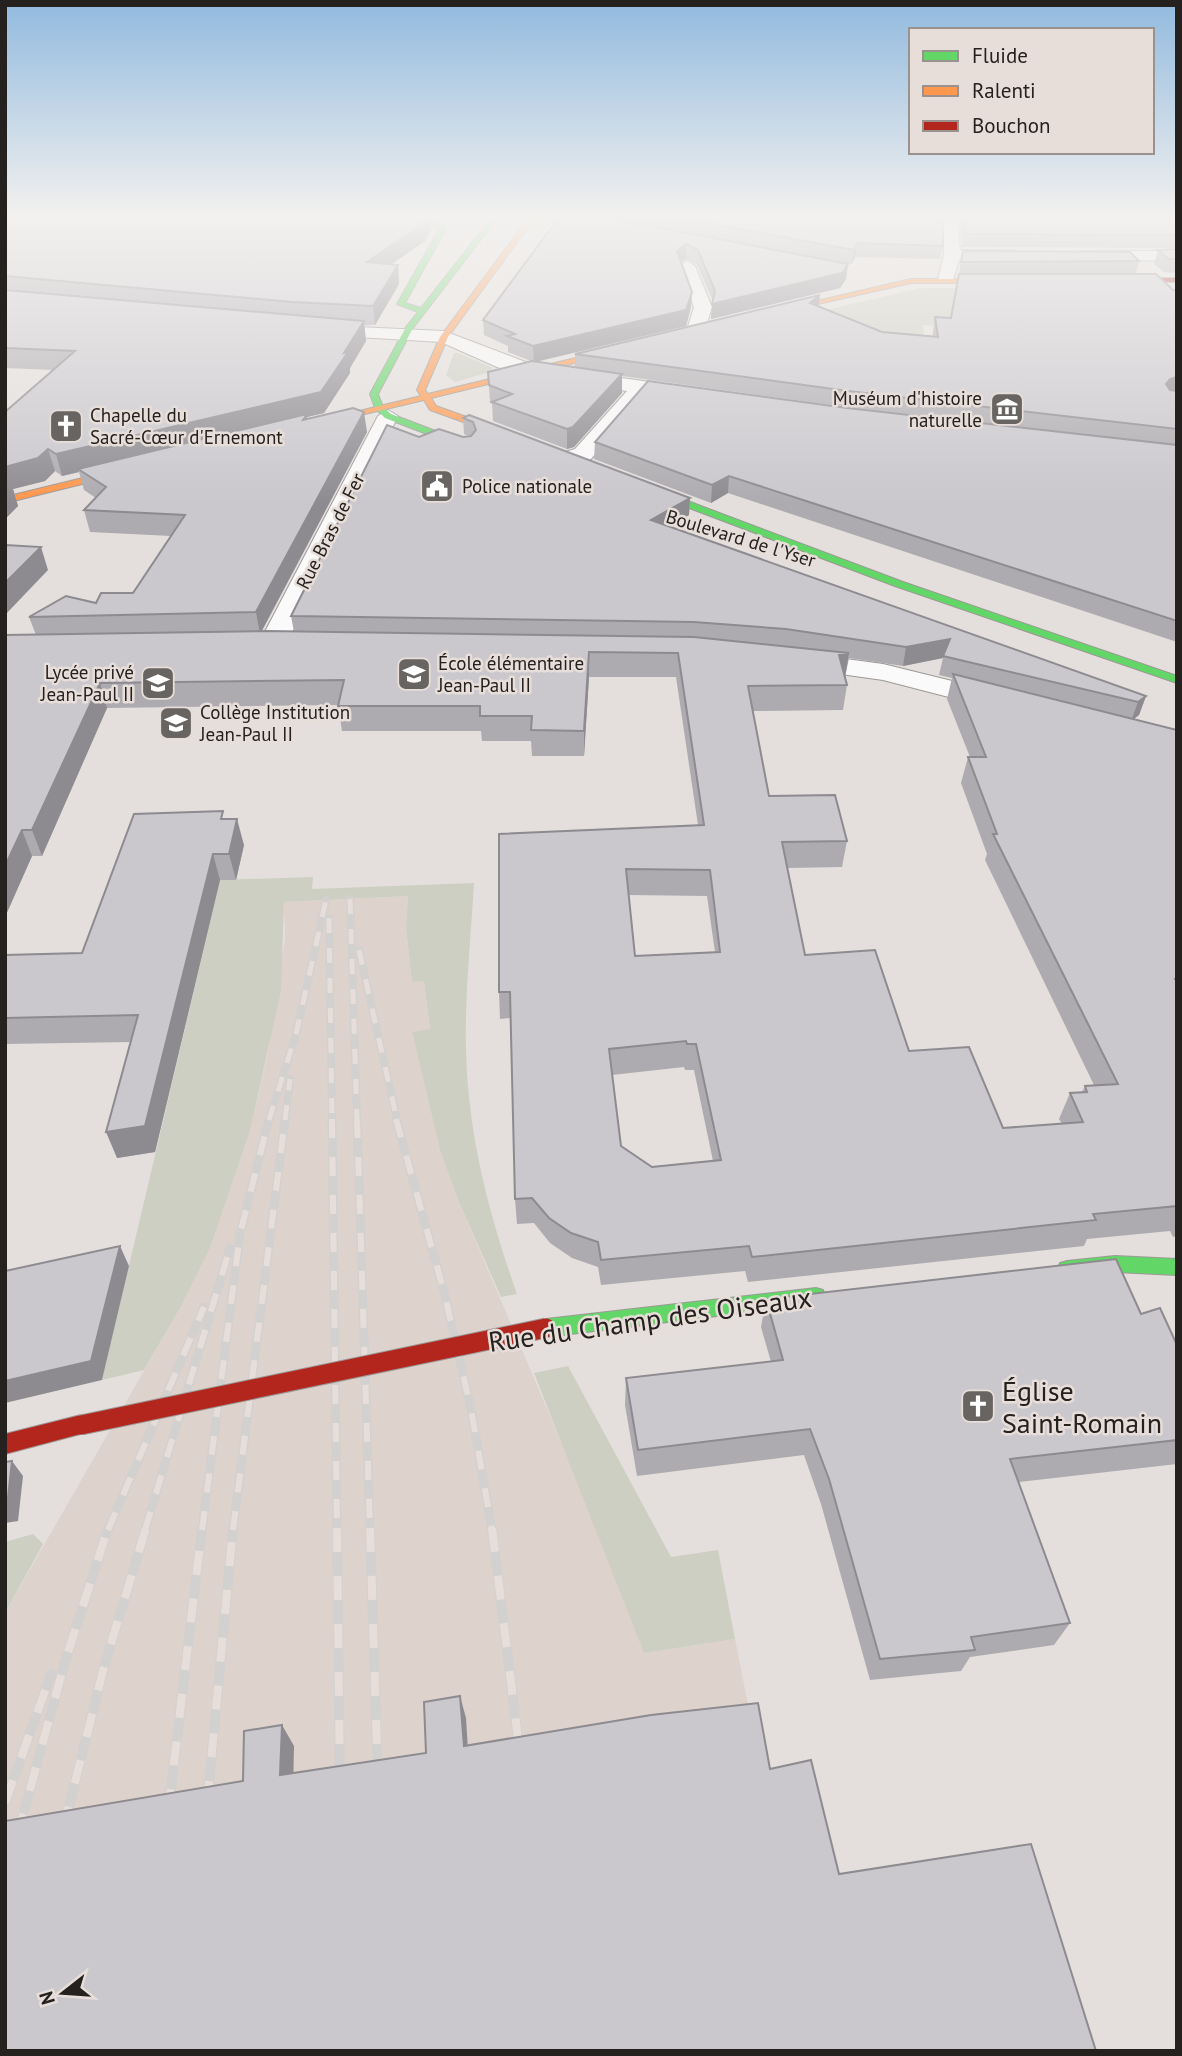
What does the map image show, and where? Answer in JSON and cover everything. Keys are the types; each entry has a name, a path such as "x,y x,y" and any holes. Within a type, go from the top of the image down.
{"main road":[{"path":"421,312 374,391 383,412 476,449"},
{"path":"462,312 444,337 423,382 421,390 425,399 433,408 527,441"},
{"path":"751,317 773,312"},
{"path":"689,332 714,326"},
{"path":"298,429 383,412 642,344"},
{"path":"565,456 594,468"},
{"path":"5,500 149,465"},
{"name":"Boulevard de l'Yser","path":"632,483 899,584 1177,680"},
{"name":"Boulevard de l'Yser","path":"677,518 786,554 899,584"},
{"path":"1049,1271 1115,1264 1176,1269"},
{"name":"Rue du Champ des Oiseaux","path":"5,1444 81,1425 546,1328 834,1294"}],"street":[{"path":"689,332 700,312"},
{"path":"295,329 444,337 504,363 534,372 709,396"},
{"path":"565,456 583,454 641,387"},
{"name":"Rue Bras de Fer","path":"272,646 383,412"},
{"path":"770,657 883,672 1027,707"}],"shaded area":[{"path":"995,312 987,328 923,325 924,349 809,314"},
{"path":"454,353 493,368 490,372 455,382 446,375"},
{"path":"313,877 312,889 474,883 466,1017 469,1097 487,1197 517,1294 501,1297 459,1202 440,1150 412,1032 430,1029 424,981 412,982 406,928 408,896 284,902 281,990 250,1131 210,1248 180,1308 144,1370 102,1380 220,880"},
{"path":"408,896 406,928 412,982 424,981 430,1030 412,1032 440,1150 459,1202 582,1491 644,1653 735,1639 752,1725 5,2051 5,1613 180,1308 210,1248 250,1131 268,1052 285,939 284,902"},
{"path":"568,1366 671,1557 718,1550 735,1639 644,1653 534,1373"},
{"path":"33,1534 43,1544 5,1613 5,1542"}],"building":[{"path":"5,312 259,312 364,321 344,353 348,352 321,392 56,454 48,449 38,458 5,467 5,412 75,351 5,348"},
{"path":"489,312 678,312 533,346 507,336 515,334 483,320"},
{"path":"750,312 832,312 882,332 938,337 935,317 951,318 952,312 1177,312 1177,377 1166,384 1170,390 1177,391 1177,429 848,391 575,354"},
{"path":"532,361 622,374 573,427 567,429 492,402 512,394 489,385 488,372"},
{"path":"648,381 847,408 1177,445 1177,621 729,476 712,485 595,442"},
{"path":"353,408 364,412 256,612 29,617 66,596 96,603 101,593 133,593 185,515 84,510 106,487 78,469 307,414 303,420"},
{"path":"469,415 690,498 651,520 1146,696 1138,702 943,656 950,639 906,647 786,629 694,622 291,616 387,425 419,437 439,429 463,437 471,436 476,430 473,422 463,418"},
{"path":"5,545 41,547 5,583"},
{"path":"267,631 694,637 849,653 839,655 847,685 748,686 769,796 835,795 847,841 782,842 805,955 875,950 909,1051 969,1047 1003,1128 1083,1122 1070,1093 1087,1092 1085,1086 1118,1084 993,834 997,834 968,757 986,757 953,674 1177,730 1177,1206 1093,1214 1096,1220 752,1257 749,1246 601,1260 598,1242 571,1233 549,1218 532,1198 515,1199 510,992 499,992 499,834 704,825 678,653 589,652 584,731 531,730 532,716 480,716 480,706 338,706 344,680 100,683 32,830 22,830 5,866 5,635","holes":["626,869 710,870 720,952 635,956","686,1041 687,1044 696,1044 721,1160 652,1167 621,1146 609,1049"]},
{"path":"223,811 221,819 237,819 229,854 213,854 145,1126 106,1132 138,1015 5,1018 5,955 82,953 134,814"},
{"path":"120,1246 91,1361 5,1381 5,1271"},
{"path":"1116,1259 1141,1314 1160,1308 1177,1345 1177,1440 1010,1459 1070,1623 971,1637 975,1650 880,1659 829,1479 810,1429 638,1450 626,1378 783,1360 766,1299"},
{"path":"12,1461 7,1506 5,1507 5,1462"},
{"path":"460,1696 464,1746 651,1715 758,1703 770,1769 811,1760 839,1874 1031,1844 1096,2051 5,2051 5,1821 243,1781 244,1731 282,1725 280,1775 426,1753 424,1702"}],"railway":[{"path":"350,899 357,1120"},
{"path":"269,1120 296,1034 326,900"},
{"path":"329,918 332,1120"},
{"path":"359,950 397,1120"},
{"path":"285,1120 290,1079"},
{"path":"202,1530 240,1234 269,1119"},
{"path":"233,1530 285,1119"},
{"path":"332,1119 337,1530"},
{"path":"357,1119 370,1530"},
{"path":"396,1119 444,1292 471,1409 492,1530"},
{"path":"145,1530 230,1248"},
{"path":"108,1530 204,1307"},
{"path":"17,1837 64,1665 108,1528"},
{"path":"63,1830 104,1667 146,1528"},
{"path":"168,1813 202,1528"},
{"path":"207,1805 233,1528"},
{"path":"337,1528 340,1786"},
{"path":"370,1528 378,1781"},
{"path":"492,1528 520,1755"},
{"path":"5,1803 51,1674"}],"traffic: fast":[{"path":"422,312 410,327 374,394 379,408 388,416 464,445"},
{"path":"642,487 899,584 1177,680"},
{"path":"1067,1269 1115,1264 1177,1267"},
{"path":"546,1328 816,1296"}],"traffic: slow":[{"path":"462,312 444,337 421,390 433,408 511,436"},
{"path":"769,313 774,312"},
{"path":"313,425 625,348"},
{"path":"5,500 132,469"}],"traffic: jam":[{"path":"81,1425 546,1328"},
{"path":"5,1444 81,1425"}],"place":[{"name":"Muséum d'histoire naturelle","path":"1007,409"},
{"name":"Chapelle du Sacré-Cœur d'Ernemont","path":"66,426"},
{"name":"Police nationale","path":"437,486"},
{"name":"École élémentaire Jean-Paul II","path":"414,674"},
{"name":"Lycée privé Jean-Paul II","path":"158,683"},
{"name":"Collège Institution Jean-Paul II","path":"176,723"},
{"name":"Église Saint-Romain","path":"978,1406"}]}
